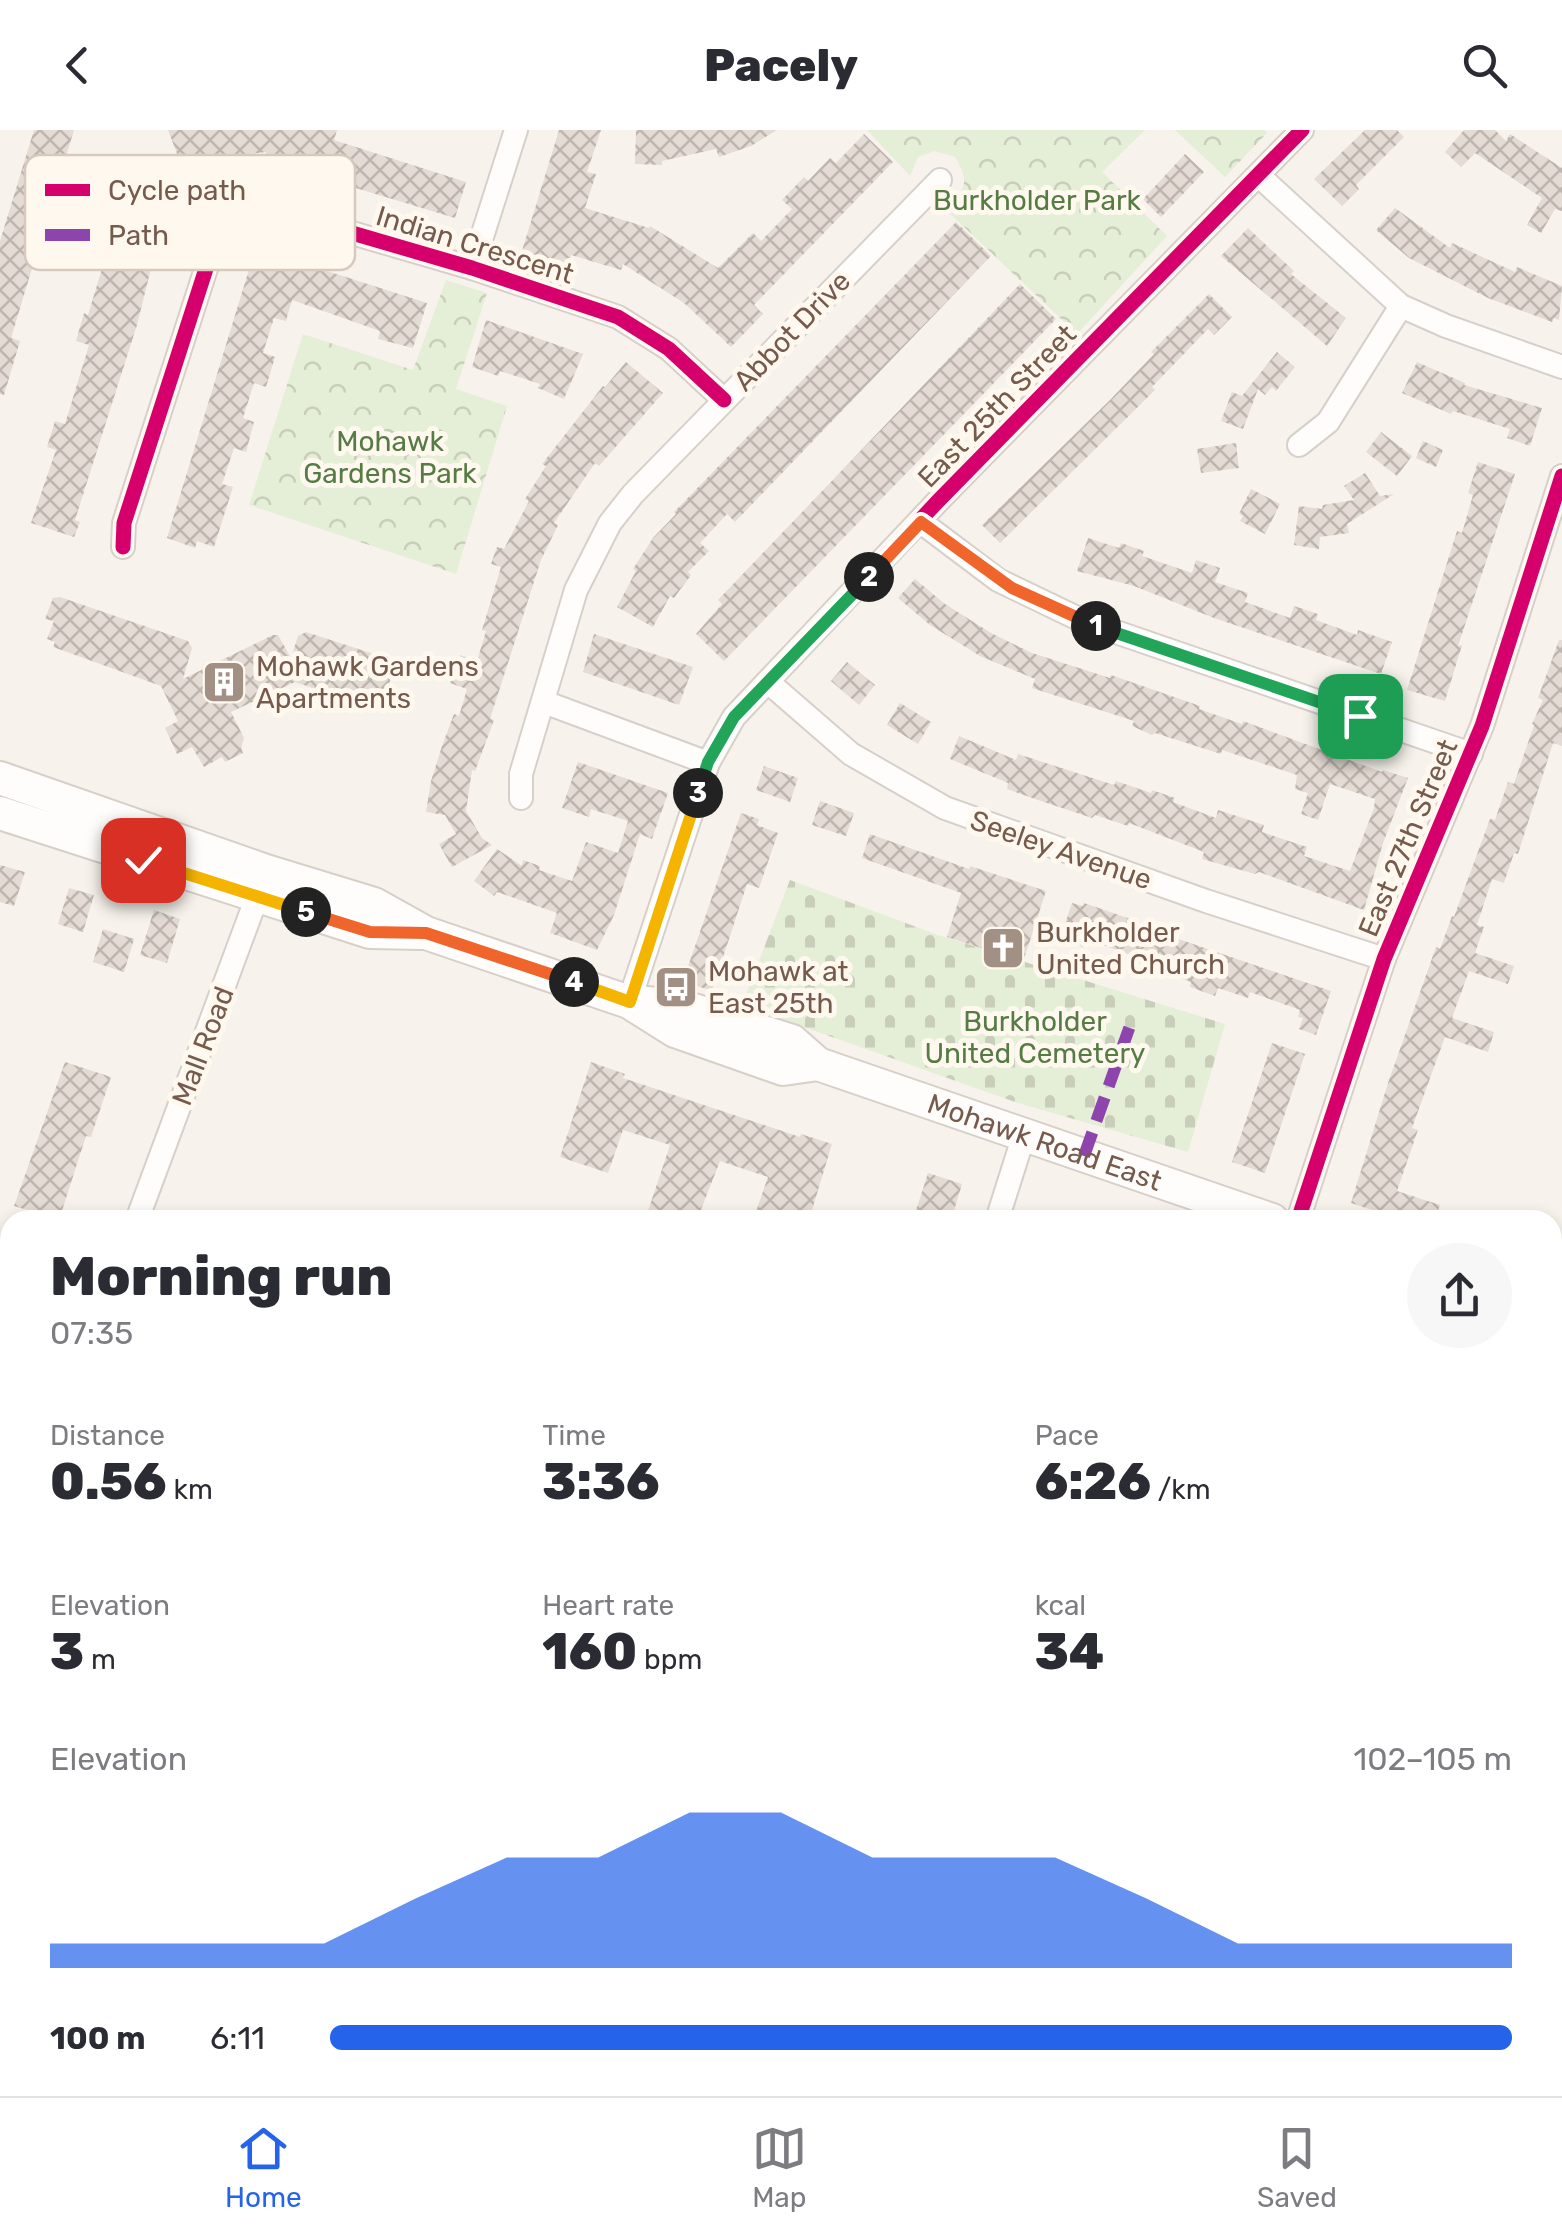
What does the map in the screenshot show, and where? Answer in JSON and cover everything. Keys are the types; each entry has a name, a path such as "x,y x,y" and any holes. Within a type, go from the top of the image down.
{"main road":[{"name":"Mohawk Road East","path":"0,778 370,932 426,933 630,1002 684,1007 792,1041 818,1064 1242,1210"},
{"name":"Mohawk Road East","path":"0,813 262,884"}],"street":[{"path":"472,268 516,130"},
{"name":"East 25th Street","path":"630,1002 708,762 734,717 1302,130"},
{"path":"1258,175 1402,306 1476,338 1562,367"},
{"name":"Abbot Drive","path":"522,798 520,774 576,590 610,523 724,400 940,180"},
{"name":"Indian Crescent","path":"355,234 618,317 669,349 724,400"},
{"name":"Indian Crescent","path":"123,547 124,523 206,270"},
{"path":"1299,444 1328,422 1402,306"},
{"name":"East 27th Street","path":"1301,1210 1384,959 1470,754 1562,476"},
{"path":"921,522 998,580 1068,614 1470,754"},
{"name":"Seeley Avenue","path":"768,682 850,754 945,808 1384,959"},
{"path":"544,702 708,762"},
{"name":"Mall Road","path":"142,1210 262,884"},
{"path":"1001,1210 1024,1136"}],"green space":[{"name":"Burkholder Park","path":"867,130 1145,130 1102,172 1167,236 1077,334 945,209 964,186 955,157 935,151 918,157 910,176"},
{"name":"Burkholder Park","path":"1175,130 1264,130 1267,133 1225,177"},
{"name":"Mohawk Gardens Park","path":"446,280 487,293 456,389 507,406 456,574 249,505 303,334 413,370"},
{"name":"Burkholder United Cemetery","path":"790,880 938,935 1225,1024 1188,1152 1018,1103 742,1005"}],"building":[{"path":"34,130 74,130 66,155 26,155"},
{"path":"168,130 337,130 334,140 466,182 455,218 355,188 355,155 178,155"},
{"path":"559,130 601,130 587,172 596,174 585,208 650,226 718,268 753,233 761,241 792,209 782,200 804,177 808,181 830,158 836,163 864,134 893,162 754,305 763,314 731,347 684,303 623,264 621,270 571,255 567,268 521,254"},
{"path":"636,130 777,130 751,146 719,157 716,149 662,161 662,165 635,164"},
{"path":"1365,130 1397,130 1404,137 1356,185 1359,189 1342,206 1314,179"},
{"path":"1464,130 1495,130 1506,141 1510,134 1562,168 1562,211 1555,209 1541,233 1527,225 1542,198 1475,153 1461,167 1445,152"},
{"path":"1185,154 1204,172 1161,217 1143,199"},
{"path":"25,159 25,270 32,270 11,338 20,341 4,395 0,394 0,241"},
{"path":"1395,208 1450,248 1452,243 1515,272 1517,267 1562,286 1559,320 1554,318 1552,322 1488,298 1409,258 1376,230"},
{"path":"956,222 991,256 735,522 727,514 700,543 709,551 688,572 691,575 674,598 670,596 653,627 617,607 636,571 633,569 674,512"},
{"path":"1248,228 1294,271 1291,274 1346,318 1327,346 1221,256"},
{"path":"102,270 151,270 75,520 80,522 74,537 31,523 56,450 47,447 55,421 65,424 89,345 76,341 84,313 88,315"},
{"path":"249,270 324,270 427,303 413,348 378,339 380,331 292,300 286,321 274,318 263,353 275,357 266,387 254,383 243,418 254,422 246,452 234,448 222,484 233,487 214,547 197,541 195,548 167,538"},
{"path":"1020,284 1056,319 724,661 696,634 722,604 718,600"},
{"path":"1209,294 1232,317 1214,335 1208,329 1152,387 1155,390 1000,543 982,525 1111,399"},
{"path":"486,320 583,354 564,399 538,388 540,384 472,367"},
{"path":"1277,352 1295,367 1276,391 1272,387 1265,395 1258,389 1243,429 1221,421 1232,392 1242,396"},
{"path":"626,362 663,393 599,466 595,463 554,523 558,525 541,560 490,719 494,720 475,771 472,770 466,811 482,838 492,845 452,867 439,844 456,834 445,815 426,812 442,746 454,714 459,716 467,689 450,683 460,655 477,661 486,631 482,630 501,567 491,564 497,547 504,549 529,501 525,499 546,466 542,464"},
{"path":"1417,362 1464,385 1542,408 1530,446 1507,438 1510,429 1453,411 1451,414 1402,393"},
{"path":"1381,432 1412,456 1397,476 1366,452"},
{"path":"1423,441 1443,450 1436,467 1416,458"},
{"path":"1236,443 1239,468 1201,473 1197,449"},
{"path":"1478,462 1515,474 1458,646 1462,645 1445,701 1407,690 1457,531 1462,533"},
{"path":"1365,473 1380,496 1394,494 1347,524 1349,533 1320,537 1319,549 1294,545 1299,506 1322,509 1323,505 1354,500 1344,486"},
{"path":"1251,489 1280,504 1265,534 1240,521 1243,516 1239,514"},
{"path":"1088,538 1119,548 1121,543 1144,551 1142,556 1192,573 1196,560 1220,568 1215,582 1248,593 1245,602 1290,618 1294,606 1318,614 1316,620 1357,635 1358,630 1392,642 1381,674 1214,618 1134,586 1077,571"},
{"path":"915,579 945,604 1032,653 1110,678 1111,675 1242,724 1243,721 1408,778 1383,843 1364,910 1259,872 1202,859 1204,852 1129,823 1128,826 1095,815 1092,818 1007,789 1008,783 950,759 959,736 1016,760 1018,754 1114,785 1116,781 1151,793 1152,790 1216,818 1218,810 1264,825 1262,832 1307,847 1304,856 1350,871 1375,799 1330,784 1318,820 1301,814 1308,793 1295,789 1297,775 1222,750 1221,754 1152,735 1132,726 1134,721 1032,688 1035,679 980,656 930,625 898,598"},
{"name":"Mohawk Gardens Apartments","path":"60,597 188,641 192,648 183,679 273,635 278,635 291,658 298,636 306,632 383,657 392,666 389,688 382,707 375,709 295,682 231,712 244,738 243,753 225,762 222,757 204,767 192,747 177,754 165,728 178,721 161,686 53,647 55,642 47,639 54,621 45,619 53,598"},
{"path":"594,634 693,667 679,705 583,672"},
{"path":"1562,640 1562,746 1553,743 1518,854 1514,853 1504,883 1492,879 1477,925 1484,927 1475,953 1514,966 1508,984 1469,971 1452,1018 1494,1032 1488,1052 1445,1037 1412,1128 1418,1130 1397,1191 1440,1205 1438,1210 1372,1210 1351,1203 1436,947 1440,949 1454,917 1490,819 1495,820 1508,782 1514,784 1543,700 1538,698"},
{"path":"847,662 875,685 859,705 831,681"},
{"path":"900,703 931,722 918,744 887,725"},
{"path":"578,762 668,793 652,839 640,834 614,915 597,950 550,933 557,913 497,892 494,896 474,881 497,849 522,866 523,860 572,881 586,842 618,853 628,821 591,809 589,817 562,808"},
{"path":"764,766 798,778 790,802 756,790"},
{"path":"820,801 854,813 846,836 812,825"},
{"path":"741,813 759,819 757,825 778,833 759,888 747,884 712,991 683,981"},
{"name":"Burkholder United Church","path":"870,834 1046,891 1023,962 947,937 961,893 862,858"},
{"path":"0,865 25,872 14,906 0,902"},
{"path":"69,888 94,895 83,932 58,924"},
{"path":"1072,903 1084,903 1331,991 1316,1035 1299,1029 1303,1018 1298,1017 1300,1010 1250,992 1248,998 1218,988 1215,996 1190,987 1191,982 1129,960 1131,955 1086,939 1083,947 1060,939"},
{"path":"154,910 180,919 167,963 140,955"},
{"path":"103,929 134,939 124,972 93,962"},
{"path":"1272,1043 1305,1054 1265,1173 1232,1162"},
{"path":"65,1062 111,1077 91,1137 86,1136 62,1210 14,1206"},
{"path":"591,1062 625,1074 623,1078 832,1144 812,1210 756,1210 768,1177 720,1161 701,1210 648,1210 670,1145 623,1130 608,1173 560,1157"},
{"path":"928,1173 962,1184 954,1210 916,1210"}],"marked path":[{"path":"1084,1156 1131,1023"}],"cycle path":[{"path":"629,1002 708,763 734,717 940,499 1302,130"},
{"path":"355,234 618,317 669,349 724,400"},
{"path":"123,547 124,523 206,270"},
{"path":"1301,1210 1384,959 1482,726 1562,476"}],"place":[{"name":"Mohawk Gardens Apartments","path":"224,682"},
{"name":"Burkholder United Church","path":"1003,948"},
{"name":"Mohawk at East 25th","path":"676,987"}],"route":[{"path":"143,860 370,932 426,933 630,1002 708,762 718,743 734,717 921,522 998,580 1054,608 1360,716"}]}
